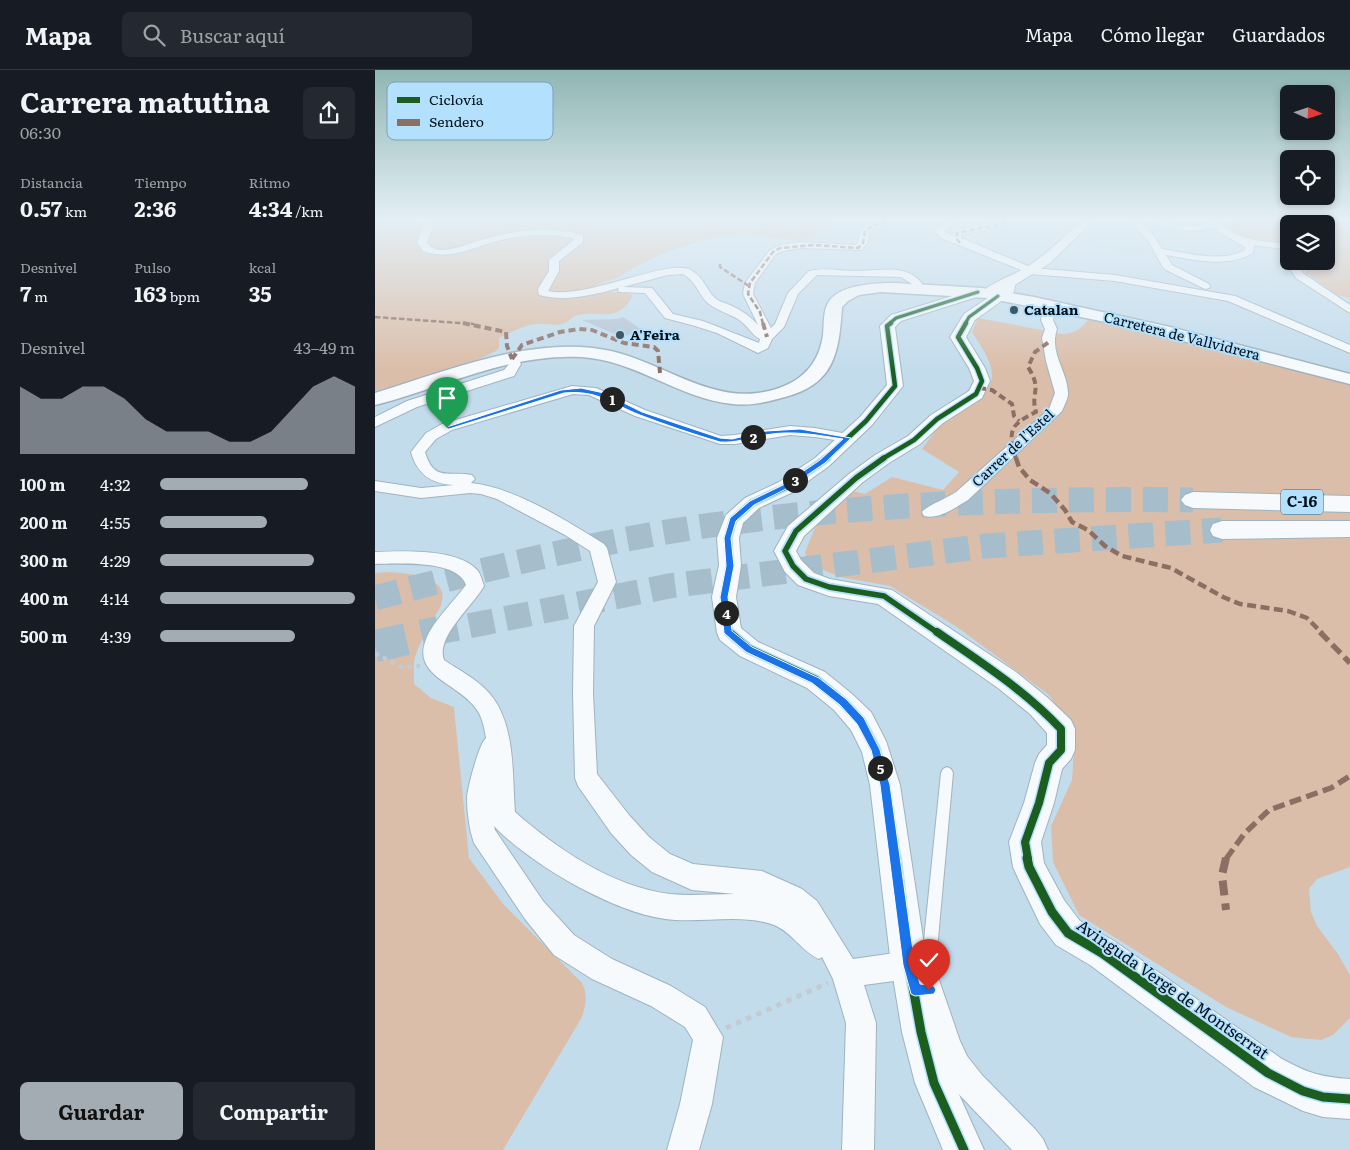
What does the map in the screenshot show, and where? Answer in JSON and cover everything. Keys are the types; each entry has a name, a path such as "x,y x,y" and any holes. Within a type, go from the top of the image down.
{"highway":[{"name":"C-16","path":"1193,500 1350,504"},
{"name":"C-16","path":"1222,530 1350,529"}],"main road":[{"name":"Carretera de Vallvidrera","path":"375,399 512,359 551,352 600,353 639,364 712,396 737,400 765,398 799,386 816,374 830,352 834,306 849,294 866,289 996,293 1103,316 1350,380"}],"street":[{"path":"554,269 544,286 543,293 556,297 597,290 659,273 685,272 699,280 712,301 735,312 748,321 761,335 767,337"},
{"path":"597,290 648,290 669,316 699,323 721,331 754,348 764,347 767,344 767,337 760,312 748,294 750,283 761,269"},
{"path":"1027,269 1115,278 1231,298"},
{"path":"1172,269 1231,298 1350,349"},
{"path":"767,337 780,325 793,293 813,272 822,270 853,274 902,274 911,278 920,287 919,290"},
{"path":"1296,270 1300,276 1350,310"},
{"path":"964,1150 934,1083 921,1032 918,982 885,785 872,742 861,721 843,702 815,680 749,649 729,633 724,597 730,566 728,538 733,520 752,503 785,487 822,462 866,421 895,386 887,326 896,318 996,293 1031,271"},
{"name":"Avinguda Verge de Montserrat","path":"996,293 969,317 958,337 977,368 982,381 976,394 937,419 914,440 882,459 856,478 795,531 785,550 793,566 806,579 829,587 884,596 1007,680 1039,706 1061,729 1061,750 1049,763 1039,803 1025,842 1029,867 1052,912 1068,933 1102,953 1269,1073 1303,1091 1323,1097 1350,1099"},
{"name":"Carrer de l'Estel","path":"930,512 948,505 962,496 1055,411 1062,393 1052,361 1048,338 1051,329 1047,320 1050,306"},
{"path":"1332,341 1350,338"},
{"path":"375,423 412,404 509,373 515,364 512,359"},
{"path":"503,495 496,486 481,479 442,479 431,475 423,468 418,452 431,436 447,428 563,392 581,390 602,394 640,413 720,440 732,441 766,433 800,430 848,438"},
{"path":"375,486 421,493 470,488 483,489 503,495 571,531 598,548 607,582 584,626 583,692 586,778 608,810 640,846 661,863 675,871 692,877 762,884 793,898 808,910 846,974 861,1024 858,1150"},
{"path":"375,558 439,561 467,570 473,576 475,586 441,629 431,650 431,659 487,706 497,731 503,818 523,837 571,868 636,899 668,907 765,907 787,916 807,929 846,974 918,982"},
{"path":"497,731 479,795 483,834 534,910 564,945 602,969 661,996 695,1017 707,1037 696,1104 683,1150"},
{"path":"918,982 964,1077 1032,1150"}],"lane":[{"path":"918,982 929,950 947,773"}],"path":[{"path":"375,653 401,667 436,665"},
{"path":"707,1037 846,974"}],"shaded area":[{"path":"375,269 630,269 623,275 590,289 633,296 626,305 614,313 579,315 567,322 556,325 535,324 525,326 499,338 499,348 496,351 465,366 375,391"},
{"path":"1350,269 1350,298 1337,295 1306,273 1306,270"},
{"path":"978,318 1062,334 1078,330 1089,318 1150,331 1350,384 1350,867 1317,879 1309,889 1311,912 1317,926 1338,954 1350,975 1350,1018 1333,1035 1321,1040 1291,1037 1226,1007 1079,915 1053,862 1051,826 1072,780 1075,733 1049,695 957,627 890,586 840,577 809,564 805,552 817,523 852,491 865,494 892,477 943,490 959,472 922,449 944,422 973,403 989,386 992,377 991,369 984,351 972,332"},
{"path":"388,572 424,577 438,586 442,592 440,607 429,625 415,657 414,684 431,698 454,707 469,858 504,905 582,983 586,996 582,1017 503,1150 375,1150 375,573"}],"building":[{"path":"623,317 642,330 622,337 582,320 618,319"}],"tunnel":[{"path":"375,598 500,566 585,547 712,525 832,512 952,503 1072,500 1193,500"},
{"path":"433,633 669,586 986,546 1222,530"},
{"path":"375,646 439,632"}],"marked path":[{"path":"724,269 749,286"},
{"path":"760,269 750,283 748,294 760,312 767,337"},
{"path":"375,317 475,324 506,332 507,346 512,359"},
{"path":"512,359 522,345 560,332 579,329 592,330 624,343 654,347 658,351 660,373"},
{"path":"1049,342 1035,352 1028,367 1037,388 1033,401 1036,412 1021,419 1015,425 1010,438 1019,467 1030,480 1050,493 1065,510 1072,522 1088,530 1105,546 1122,556 1171,568 1223,597 1240,604 1288,611 1307,618 1350,663"},
{"path":"979,388 992,390 1012,404 1014,416 1019,421"},
{"path":"1226,910 1222,875 1226,857 1244,834 1269,810 1331,788 1350,776"}],"cycle path":[{"path":"964,1150 934,1083 921,1032 909,965 885,785 876,750 861,721 843,702 816,680 749,649 729,633 724,597 730,565 728,538 733,520 752,503 786,487 822,462 866,421 895,386 887,326 896,318 978,292"},
{"path":"998,296 969,317 958,337 977,368 982,381 976,394 937,419 914,440 882,459 856,478 796,531 785,551 793,566 806,579 829,587 884,596 1007,680 1039,706 1061,729 1061,750 1049,763 1039,803 1025,842 1029,867 1052,912 1068,933 1102,953 1268,1073 1303,1091 1323,1097 1350,1099"}],"place":[{"name":"Catalan","path":"1014,310"},
{"name":"A'Feira","path":"620,335"}],"route":[{"path":"447,428 563,392 581,390 602,394 640,413 720,440 744,440 766,433 800,430 848,438 822,462 785,487 752,503 733,520 729,529 730,566 724,597 729,633 749,649 815,680 843,702 861,721 876,750 885,785 909,965 915,990 929,990"}]}
